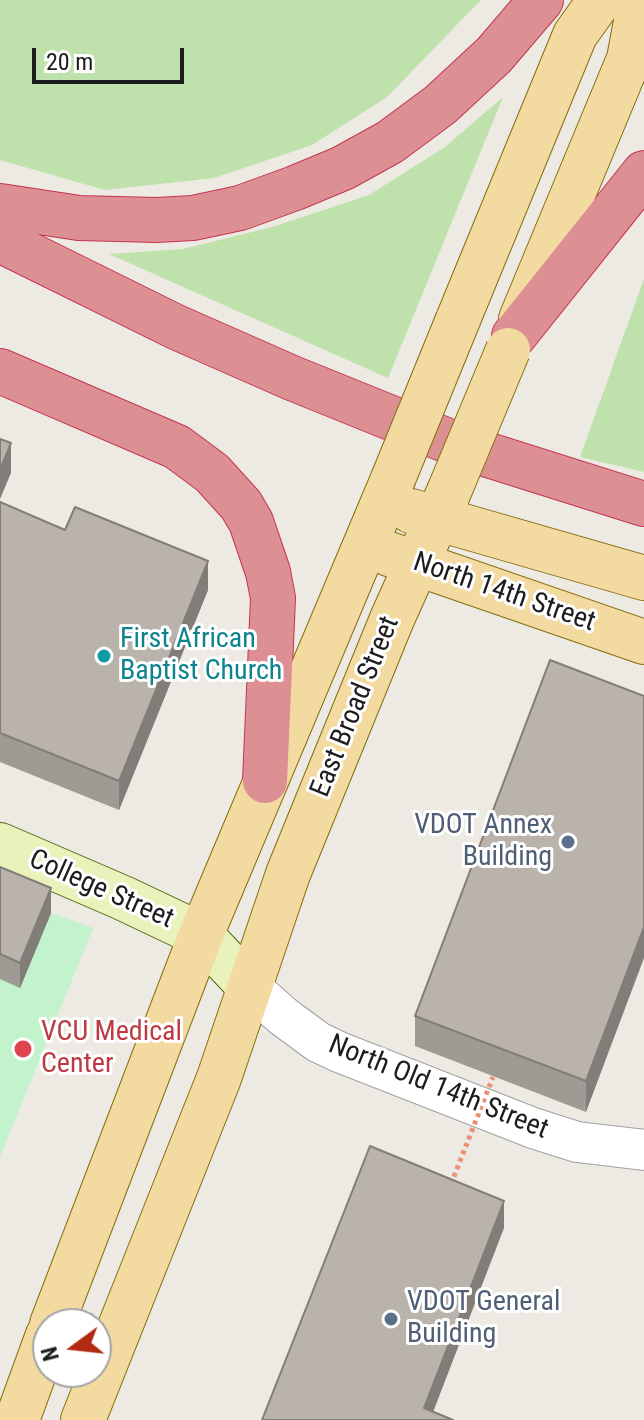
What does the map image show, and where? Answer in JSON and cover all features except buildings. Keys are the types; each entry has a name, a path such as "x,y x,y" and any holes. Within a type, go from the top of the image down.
{"highway":[{"path":"0,206 79,218 156,220 193,218 240,208 281,193 343,168 390,142 440,105 494,55 539,3"},
{"path":"511,343 644,173"},
{"path":"0,240 176,327 292,378 463,447 644,504"},
{"path":"0,371 177,447 212,473 241,505 251,522 268,572 273,598 265,781"}],"main road":[{"name":"East Broad Street","path":"58,1308 201,935 575,35 600,0"},
{"name":"East Broad Street","path":"83,1420 219,1078 288,874 629,59 640,0"},
{"name":"North 14th Street","path":"387,490 443,506 644,578"},
{"name":"North 14th Street","path":"364,545 644,642"},
{"path":"17,1420 32,1379"}],"street":[{"name":"College Street","path":"0,845 201,935"},
{"path":"201,935 250,987"},
{"name":"North Old 14th Street","path":"250,987 318,1042 339,1052 533,1128 577,1142 644,1150"}],"path":[{"path":"449,1190 493,1077"}],"green space":[{"path":"0,0 481,0 387,97 312,145 214,178 105,190 0,160"},
{"path":"503,97 388,378 109,254 183,249 272,227 369,195 445,147"},
{"path":"644,279 644,472 580,457"},
{"name":"VCU Medical Center","path":"51,913 93,928 0,1157 0,979"}],"place":[{"name":"First African Baptist Church","path":"104,656"},
{"name":"VDOT Annex Building","path":"568,842"},
{"name":"VCU Medical Center","path":"23,1049"},
{"name":"VDOT General Building","path":"391,1319"}]}
